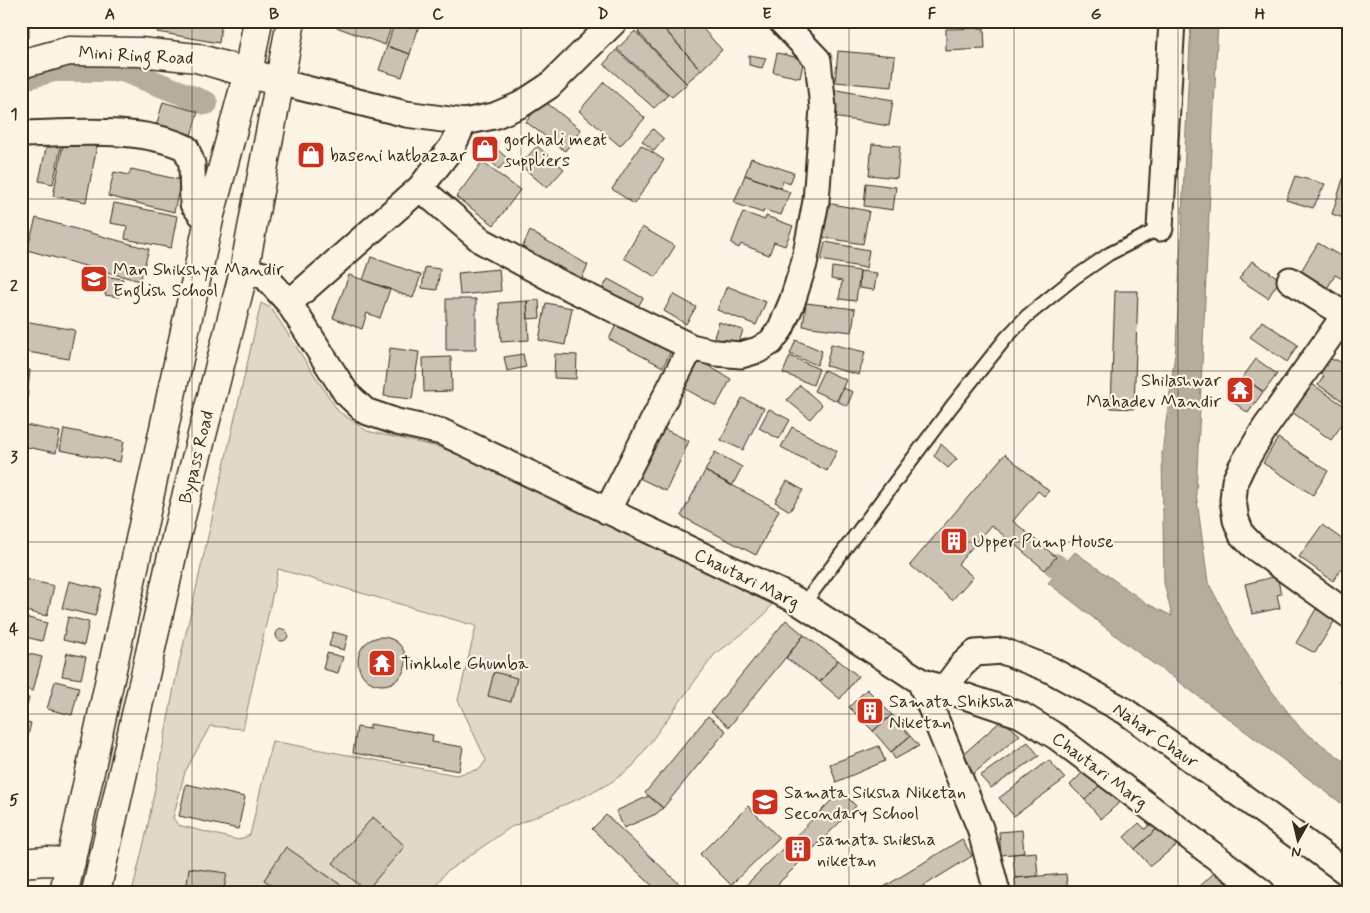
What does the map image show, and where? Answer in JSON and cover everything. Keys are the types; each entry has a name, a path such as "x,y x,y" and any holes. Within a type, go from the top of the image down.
{"main road":[{"name":"Bypass Road","path":"64,892 210,214 248,73 258,21"},
{"name":"Bypass Road","path":"96,892 178,529 244,271 291,21"},
{"name":"Mini Ring Road","path":"21,64 69,51 140,52 197,58 279,82"},
{"path":"21,863 71,862"}],"street":[{"path":"279,82 406,114 464,122 494,116 520,105 549,86 615,21"},
{"path":"420,188 482,241 558,282 691,347 716,353 741,355 758,350 771,342 780,328 792,302 804,264 816,201 824,108 818,60 781,21"},
{"path":"1160,228 1172,21"},
{"path":"289,303 420,188 452,146 464,122"},
{"path":"21,134 112,132 172,142 186,148 192,164 193,204 201,214 210,214"},
{"name":"Chautari Marg","path":"244,271 264,275 289,303 346,393 365,411 397,422 442,432 794,599 920,681 949,683 1021,715 1057,736 1262,892"},
{"path":"1290,280 1347,317 1265,428 1242,466 1235,481 1233,500 1236,520 1242,535 1254,547 1349,615"},
{"path":"607,511 691,347"},
{"name":"Nahar Chaur","path":"949,683 962,665 975,653 1003,651 1049,669 1125,710 1349,874"},
{"path":"920,681 980,828 997,892"}],"lane":[{"path":"803,605 946,414 1006,338 1027,316 1074,278 1109,254 1160,228"}],"shaded area":[{"path":"1191,21 1218,21 1196,493 1208,582 1238,639 1264,681 1301,729 1349,765 1349,809 1048,583 1075,552 1146,603 1172,616 1164,583 1162,453 1176,346"},
{"path":"261,303 271,308 338,411 367,431 438,447 464,456 772,596 772,604 766,613 745,632 714,655 633,766 613,781 592,793 511,827 445,873 431,892 132,892 147,830 176,677","holes":["278,569 476,626 458,700 486,760 480,769 456,775 272,741 250,835 238,840 178,825 173,818 185,772 210,726 243,729"]}],"building":[{"path":"21,21 29,21 29,37 21,37"},
{"path":"101,21 117,21 116,29 100,28"},
{"path":"159,21 222,21 219,43 157,32"},
{"path":"320,21 393,21 385,45"},
{"path":"395,21 405,21 419,26 410,54 387,46"},
{"path":"405,21 421,21 419,26"},
{"path":"649,21 657,21 701,70 686,83 638,32"},
{"path":"657,21 696,21 722,50 701,70"},
{"path":"853,21 885,21 885,25"},
{"path":"984,28 985,49 946,51 946,29"},
{"path":"635,31 687,84 672,97 617,49"},
{"path":"387,46 410,54 402,77 379,70"},
{"path":"616,50 668,95 654,108 604,64"},
{"path":"838,51 895,56 892,87 835,82"},
{"path":"777,53 804,59 800,78 773,72"},
{"path":"749,55 766,58 762,68 749,65"},
{"path":"604,82 645,118 620,146 579,111"},
{"path":"831,89 893,100 889,126 827,116"},
{"path":"543,100 581,130 565,151 526,122"},
{"path":"163,102 198,112 190,139 155,130"},
{"path":"653,129 664,139 654,151 642,141"},
{"path":"49,134 63,137 53,184 39,181"},
{"path":"65,135 98,141 86,202 53,196"},
{"path":"488,141 508,159 499,169 479,151"},
{"path":"872,144 900,146 897,178 869,175"},
{"path":"641,145 664,160 634,204 612,189"},
{"path":"537,146 564,169 547,188 520,165"},
{"path":"751,158 794,173 790,184 783,181 781,188 745,175"},
{"path":"482,162 520,190 494,225 456,197"},
{"path":"1349,163 1349,220 1332,214"},
{"path":"131,169 181,180 174,212 108,196 114,172 129,175"},
{"path":"745,175 790,192 781,215 764,210 763,213 734,203"},
{"path":"1295,176 1325,184 1313,208 1286,200"},
{"path":"866,183 896,187 893,210 864,206"},
{"path":"114,203 177,216 171,248 125,239 127,226 110,223"},
{"path":"827,203 869,211 863,244 821,237"},
{"path":"743,212 765,220 766,216 793,226 785,246 774,242 769,255 741,244 739,248 731,244"},
{"path":"36,218 149,249 140,281 27,250"},
{"path":"642,227 675,246 656,277 624,258"},
{"path":"530,231 588,265 580,282 521,250"},
{"path":"825,242 869,250 866,268 821,260"},
{"path":"1318,243 1349,261 1349,274 1345,280 1335,275 1325,292 1298,276"},
{"path":"371,257 421,275 413,298 363,280"},
{"path":"1252,261 1280,279 1268,298 1239,279"},
{"path":"425,267 440,269 437,290 422,288"},
{"path":"832,267 860,271 856,301 839,299 842,281 831,279"},
{"path":"499,269 501,291 460,295 458,273"},
{"path":"860,271 877,273 874,290 859,288"},
{"path":"96,275 123,279 119,297 105,295 105,283 101,283 100,291 94,290"},
{"path":"349,275 390,289 380,318 367,313 362,329 333,318"},
{"path":"608,279 643,298 635,312 600,293"},
{"path":"727,286 766,302 756,325 717,310"},
{"path":"1115,291 1138,291 1134,409 1111,408"},
{"path":"673,294 696,307 686,324 664,311"},
{"path":"446,299 476,299 476,350 446,350"},
{"path":"539,300 540,318 528,319 527,301"},
{"path":"527,301 529,340 501,342 499,303"},
{"path":"546,303 572,308 565,345 539,340"},
{"path":"806,303 855,309 852,332 803,326"},
{"path":"623,311 677,339 663,367 609,339"},
{"path":"24,321 75,330 69,359 21,351"},
{"path":"1262,321 1298,345 1287,362 1250,337"},
{"path":"719,322 743,330 737,348 713,340"},
{"path":"796,340 822,351 817,365 790,354"},
{"path":"831,344 865,352 859,375 826,366"},
{"path":"390,348 419,352 412,399 384,396"},
{"path":"523,354 526,367 507,371 504,357"},
{"path":"555,354 577,355 576,379 554,378"},
{"path":"790,356 819,369 813,385 783,373"},
{"path":"451,357 452,391 424,392 423,358"},
{"path":"1328,357 1337,360 1349,368 1349,405 1318,385 1324,376 1318,373"},
{"path":"1256,359 1277,374 1264,392 1243,377"},
{"path":"698,360 731,379 716,406 682,387"},
{"path":"21,369 30,370 25,421 21,421"},
{"path":"824,370 846,380 837,401 814,391"},
{"path":"1243,377 1263,392 1248,413 1228,398"},
{"path":"1312,384 1349,409 1349,415 1331,440 1292,412"},
{"path":"800,385 822,405 810,419 787,400"},
{"path":"843,388 853,392 847,406 837,401"},
{"path":"742,398 764,408 743,450 721,440"},
{"path":"769,409 790,420 779,439 759,428"},
{"path":"26,425 60,432 56,453 22,446"},
{"path":"656,425 689,441 666,491 633,475"},
{"path":"792,427 837,451 827,471 781,447"},
{"path":"64,429 124,441 120,462 60,450"},
{"path":"1278,438 1328,471 1313,495 1263,463"},
{"path":"941,444 957,459 948,468 934,456"},
{"path":"715,452 742,467 732,486 705,471"},
{"name":"Upper Pump House","path":"1005,454 1049,491 1044,496 1038,491 1013,521 1056,557 1045,570 991,525 958,564 973,577 952,600 910,565"},
{"path":"705,471 779,510 756,555 681,516"},
{"path":"787,481 803,490 790,511 775,502"},
{"path":"1322,525 1349,544 1349,558 1333,581 1299,557"},
{"path":"1277,576 1281,594 1277,595 1280,608 1252,614 1245,584"},
{"path":"21,578 54,586 47,616 21,610"},
{"path":"69,581 102,589 95,616 62,608"},
{"path":"1316,609 1335,620 1315,653 1296,643"},
{"path":"21,616 47,623 42,641 21,636"},
{"path":"68,617 89,622 84,645 63,640"},
{"path":"786,620 804,635 729,727 711,712"},
{"path":"280,629 284,629 288,635 284,641 280,641 276,637 276,633"},
{"path":"333,632 348,636 344,650 329,646"},
{"path":"804,635 838,660 820,682 786,658"},
{"name":"Tinkhole Ghumba","path":"377,637 387,637 399,644 406,656 406,666 399,678 387,685 377,685 369,681 362,674 358,666 358,656 362,648 369,641"},
{"path":"21,652 42,657 33,691 21,688"},
{"path":"67,653 86,657 81,679 62,676"},
{"path":"327,653 343,657 338,673 323,669"},
{"path":"838,660 858,676 840,699 820,682"},
{"path":"1349,665 1349,688 1339,682"},
{"path":"494,672 517,678 511,702 488,696"},
{"path":"55,681 79,687 72,715 47,709"},
{"name":"Samata Shiksha Niketan","path":"867,689 892,715 873,731 849,707"},
{"path":"21,696 29,698 24,719 21,719"},
{"path":"892,715 910,736 891,752 873,731"},
{"path":"708,716 726,731 663,808 645,793"},
{"path":"1002,720 1020,735 973,774 959,758"},
{"path":"21,721 31,723 24,752 21,751"},
{"path":"370,724 433,735 432,742 463,747 459,771 353,753 357,727 370,729"},
{"path":"910,736 919,746 895,759 891,752"},
{"path":"1028,742 1039,756 991,788 980,776"},
{"path":"879,746 885,761 836,782 830,764"},
{"path":"1049,760 1065,779 1014,816 999,798"},
{"path":"1086,769 1101,784 1085,800 1070,785"},
{"path":"186,784 245,797 238,829 179,816"},
{"path":"1101,784 1120,802 1101,819 1085,800"},
{"name":"samata shiksha niketan","path":"841,791 856,806 770,892 739,892"},
{"path":"649,796 663,808 656,814 624,828 616,811"},
{"path":"748,806 779,838 731,885 700,854"},
{"path":"606,815 688,892 659,892 592,829"},
{"path":"373,817 405,846 366,891 333,863"},
{"path":"1155,820 1160,826 1135,849 1124,837 1139,823 1145,829"},
{"path":"1160,826 1177,845 1150,866 1135,849"},
{"path":"1022,830 1024,853 1001,855 999,832"},
{"path":"962,839 972,856 914,892 876,892"},
{"path":"286,847 351,892 282,892 264,880"},
{"path":"1036,852 1038,876 1015,878 1013,854"},
{"path":"189,868 227,873 224,889 187,884"},
{"path":"1215,872 1228,885 1222,892 1194,892"},
{"path":"1066,874 1068,892 1016,892 1015,878"},
{"path":"1228,885 1234,892 1222,892"}],"waterway":[{"path":"21,79 54,70 123,70 206,103"},
{"path":"1055,565 1085,589"}],"place":[{"name":"gorkhali meat suppliers","path":"485,149"},
{"name":"baseni hatbazaar","path":"311,155"},
{"name":"Man Shikshya Mandir English School","path":"94,279"},
{"name":"Shilashwar Mahadev Mandir","path":"1240,390"},
{"name":"Upper Pump House","path":"954,541"},
{"name":"Tinkhole Ghumba","path":"382,663"},
{"name":"Samata Shiksha Niketan","path":"870,711"},
{"name":"Samata Siksha Niketan Secondary School","path":"765,802"},
{"name":"samata shiksha niketan","path":"798,849"}]}
